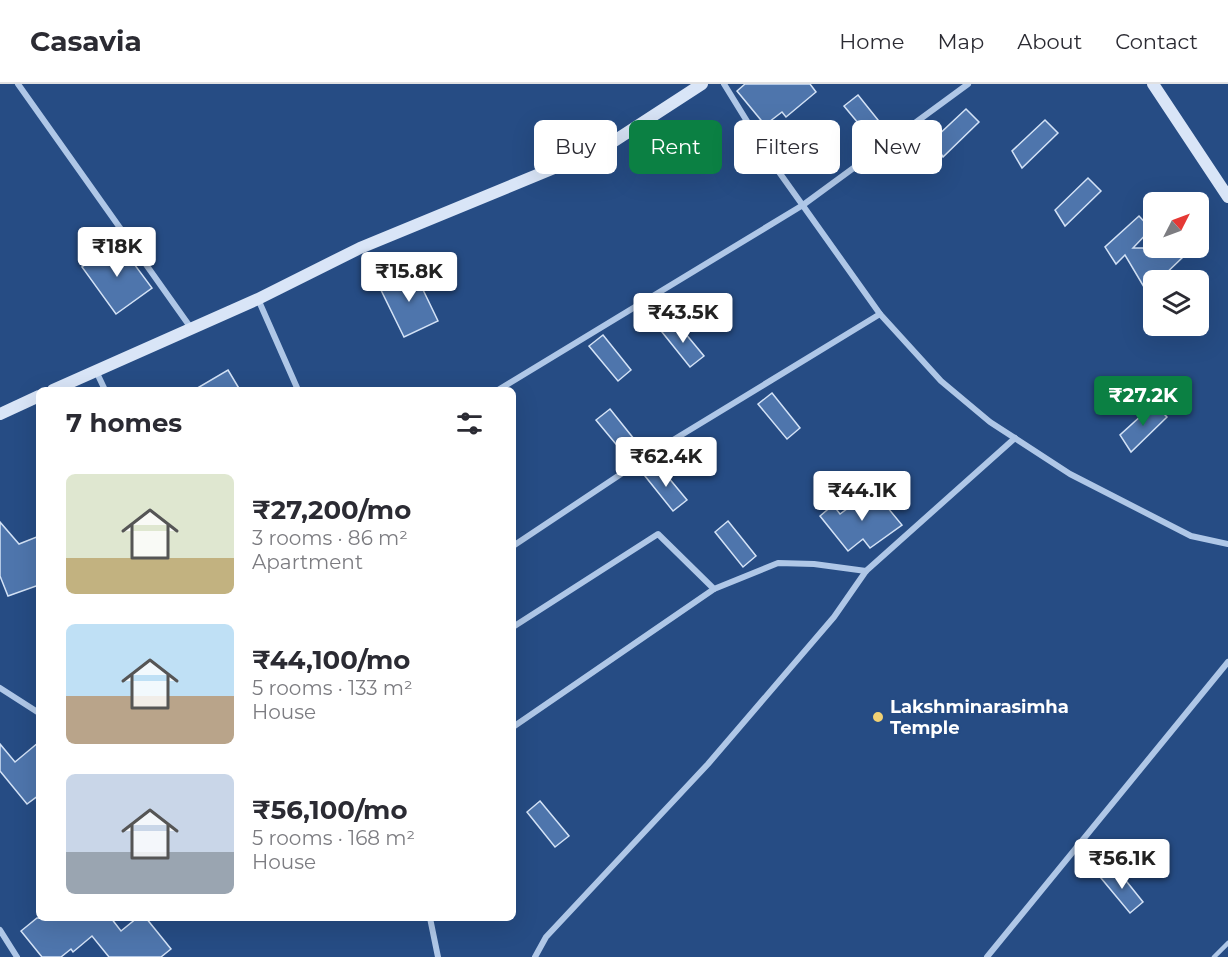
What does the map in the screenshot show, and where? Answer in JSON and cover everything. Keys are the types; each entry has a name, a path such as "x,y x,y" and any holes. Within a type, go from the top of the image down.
{"main road":[{"path":"61,387 258,298 360,248 605,147 702,84"},
{"path":"1153,84 1226,190"},
{"path":"0,414 36,397"}],"street":[{"path":"18,84 191,328"},
{"path":"724,84 774,165 880,314 941,381 990,422 1070,474 1191,536 1228,544"},
{"path":"503,387 803,206 968,84"},
{"path":"258,298 297,387"},
{"path":"516,544 660,448 880,314"},
{"path":"96,371 104,387"},
{"path":"535,957 546,937 730,738 834,617 866,571 1015,438"},
{"path":"516,625 658,534 714,589"},
{"path":"516,725 714,589 778,563 814,564 866,571"},
{"path":"987,957 1228,662"},
{"path":"0,688 36,711"},
{"path":"431,921 438,957"},
{"path":"0,930 17,957"}],"lane":[{"path":"1214,957 1228,943"}],"building":[{"path":"745,84 810,84 816,92 786,117 782,112 772,120 761,120 737,91"},
{"path":"858,95 878,120 856,120 844,106"},
{"path":"966,109 979,122 943,157 942,132"},
{"path":"1045,120 1058,133 1022,168 1012,151"},
{"path":"1088,178 1101,191 1065,226 1055,210"},
{"path":"1139,216 1143,220 1143,237 1133,248 1143,248 1143,258 1182,258 1169,270 1143,270 1143,285 1125,255 1116,264 1105,247"},
{"path":"117,241 152,288 116,314 82,267"},
{"path":"413,269 438,321 404,337 379,286"},
{"path":"675,321 704,356 690,367 662,332"},
{"path":"603,335 631,370 618,381 589,346"},
{"path":"228,370 238,387 199,387"},
{"path":"772,393 800,428 787,439 758,404"},
{"path":"1154,404 1167,417 1131,452 1120,435"},
{"path":"610,409 638,444 625,455 596,420"},
{"path":"658,465 687,500 673,511 645,476"},
{"path":"873,490 902,525 870,548 863,539 848,551 820,516 833,505 840,514"},
{"path":"728,521 756,556 743,567 715,532"},
{"path":"0,522 19,544 36,537 36,586 8,596 0,576"},
{"path":"0,744 15,762 36,744 36,797 27,804 0,771"},
{"path":"540,801 569,836 555,847 527,812"},
{"path":"1115,867 1143,902 1130,913 1101,878"},
{"path":"36,919 36,921 113,921 121,931 133,921 148,921 171,949 161,957 109,957 92,936 73,952 71,949 61,957 42,957 21,931"}],"place":[{"name":"Lakshminarasimha Temple","path":"878,717"}]}
